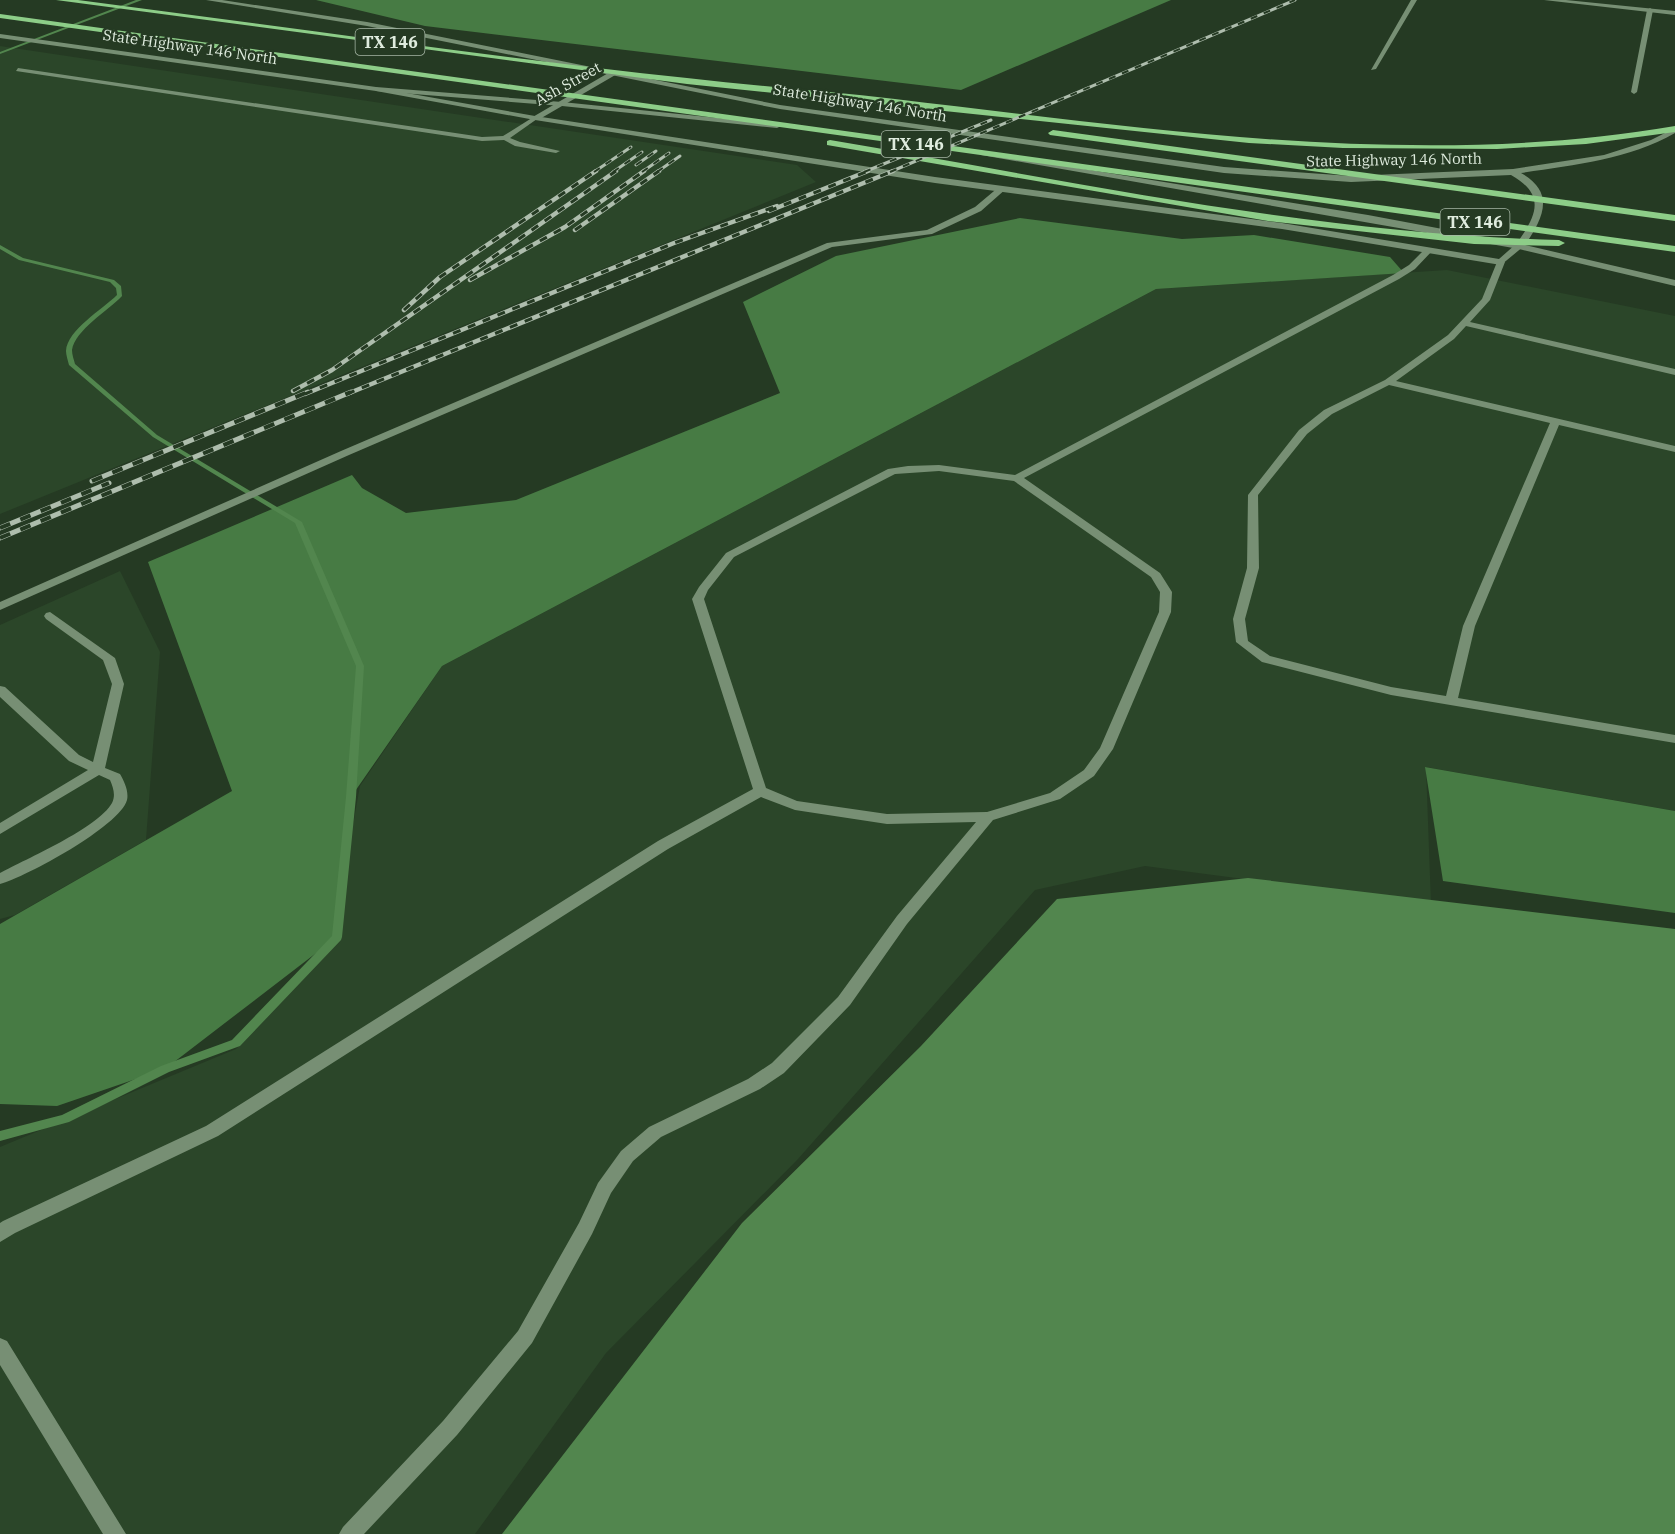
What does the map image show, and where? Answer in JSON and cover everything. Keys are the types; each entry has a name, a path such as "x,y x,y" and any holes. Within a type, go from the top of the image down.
{"highway":[{"name":"TX 146","path":"60,0 687,81 749,93 953,120"},
{"name":"TX 146","path":"0,16 1675,249"},
{"path":"687,81 761,86 1114,127 1361,147 1479,147 1582,142 1675,130"},
{"path":"556,93 817,141 1268,218 1474,241 1633,244 1675,239"},
{"name":"TX 146","path":"1044,132 1675,218"}],"main road":[{"name":"State Highway 146 North","path":"209,0 367,24 857,120 1224,170 1351,179 1513,172 1605,157 1654,142 1675,130"},
{"path":"1547,0 1675,13"},
{"name":"State Highway 146 North","path":"0,36 376,89 535,118 935,180 1282,226 1501,262"},
{"name":"Ash Street","path":"535,118 613,74"},
{"name":"State Highway 146 North","path":"376,89 562,104 833,132 1219,192 1519,246 1675,283"},
{"path":"1501,262 1519,246 1537,221 1539,198 1533,185 1513,172"}],"lane":[{"path":"1373,69 1413,0"},
{"path":"1634,92 1650,10"},
{"path":"18,70 482,139 505,138 518,144 556,151"},
{"path":"505,138 535,118"},
{"path":"0,606 345,453 830,245 929,232 978,209 1003,188"},
{"path":"1017,478 1396,277 1412,267 1429,250"},
{"path":"1501,262 1486,300 1451,337 1388,382 1328,412 1303,432 1253,495 1253,568 1239,620 1242,642 1266,659 1391,691 1675,739"},
{"path":"1464,323 1675,372"},
{"path":"1388,382 1555,423 1675,449"},
{"path":"1450,701 1469,626 1555,423"},
{"path":"913,467 938,467 1017,478 1156,575 1166,592 1165,612 1106,749 1089,773 1055,796 988,817 887,819 795,805 760,791 698,599 730,555 892,471 913,467"},
{"path":"0,829 98,770 118,684 109,658 50,616"},
{"path":"0,690 74,758 115,777 121,789 119,804 104,819 62,847 0,879"},
{"path":"0,1234 9,1227 212,1131 663,845 760,791"},
{"path":"351,1534 450,1428 525,1337 586,1228 604,1188 627,1156 655,1132 754,1084 778,1068 844,1001 902,920 988,817"},
{"path":"0,1347 115,1534"}],"shaded area":[{"path":"316,0 1171,0 961,90 425,26"},
{"path":"0,46 797,165 816,182 0,514"},
{"path":"1020,218 1182,239 1254,235 1390,257 1404,273 1156,289 442,666 351,797 337,937 165,1069 57,1106 0,1104 0,924 232,791 148,562 352,475 362,488 406,513 516,500 780,393 743,302 836,256"},
{"path":"1447,270 1675,316 1675,811 1426,767 1431,904 1145,866 1035,890 798,1159 606,1353 475,1534 0,1534 0,1147 236,1049 331,946 360,786 442,666 1156,289"},
{"path":"120,571 160,652 146,840 15,915 0,919 0,625"},
{"path":"1425,767 1675,811 1675,913 1443,881"},
{"path":"1248,878 1675,929 1675,1534 502,1534 742,1223 921,1046 1057,899"}],"waterway":[{"path":"0,53 140,0"},
{"path":"0,247 21,259 112,281 119,287 120,295 82,328 71,343 69,351 72,365 155,436 298,522 360,666 351,797 337,937 236,1043 165,1069 65,1119 0,1136"}],"railway":[{"path":"890,172 1295,0"},
{"path":"864,172 991,120"},
{"path":"594,172 631,147"},
{"path":"636,165 656,151"},
{"path":"613,172 642,152"},
{"path":"642,172 669,153"},
{"path":"657,172 680,156"},
{"path":"404,310 440,277 596,171"},
{"path":"293,391 332,370 616,171"},
{"path":"470,280 565,227 644,171"},
{"path":"575,230 659,171"},
{"path":"769,211 868,171"},
{"path":"347,394 893,171"},
{"path":"305,394 674,243 777,206"},
{"path":"92,481 308,392"},
{"path":"0,538 351,392"},
{"path":"0,528 109,483"}]}
